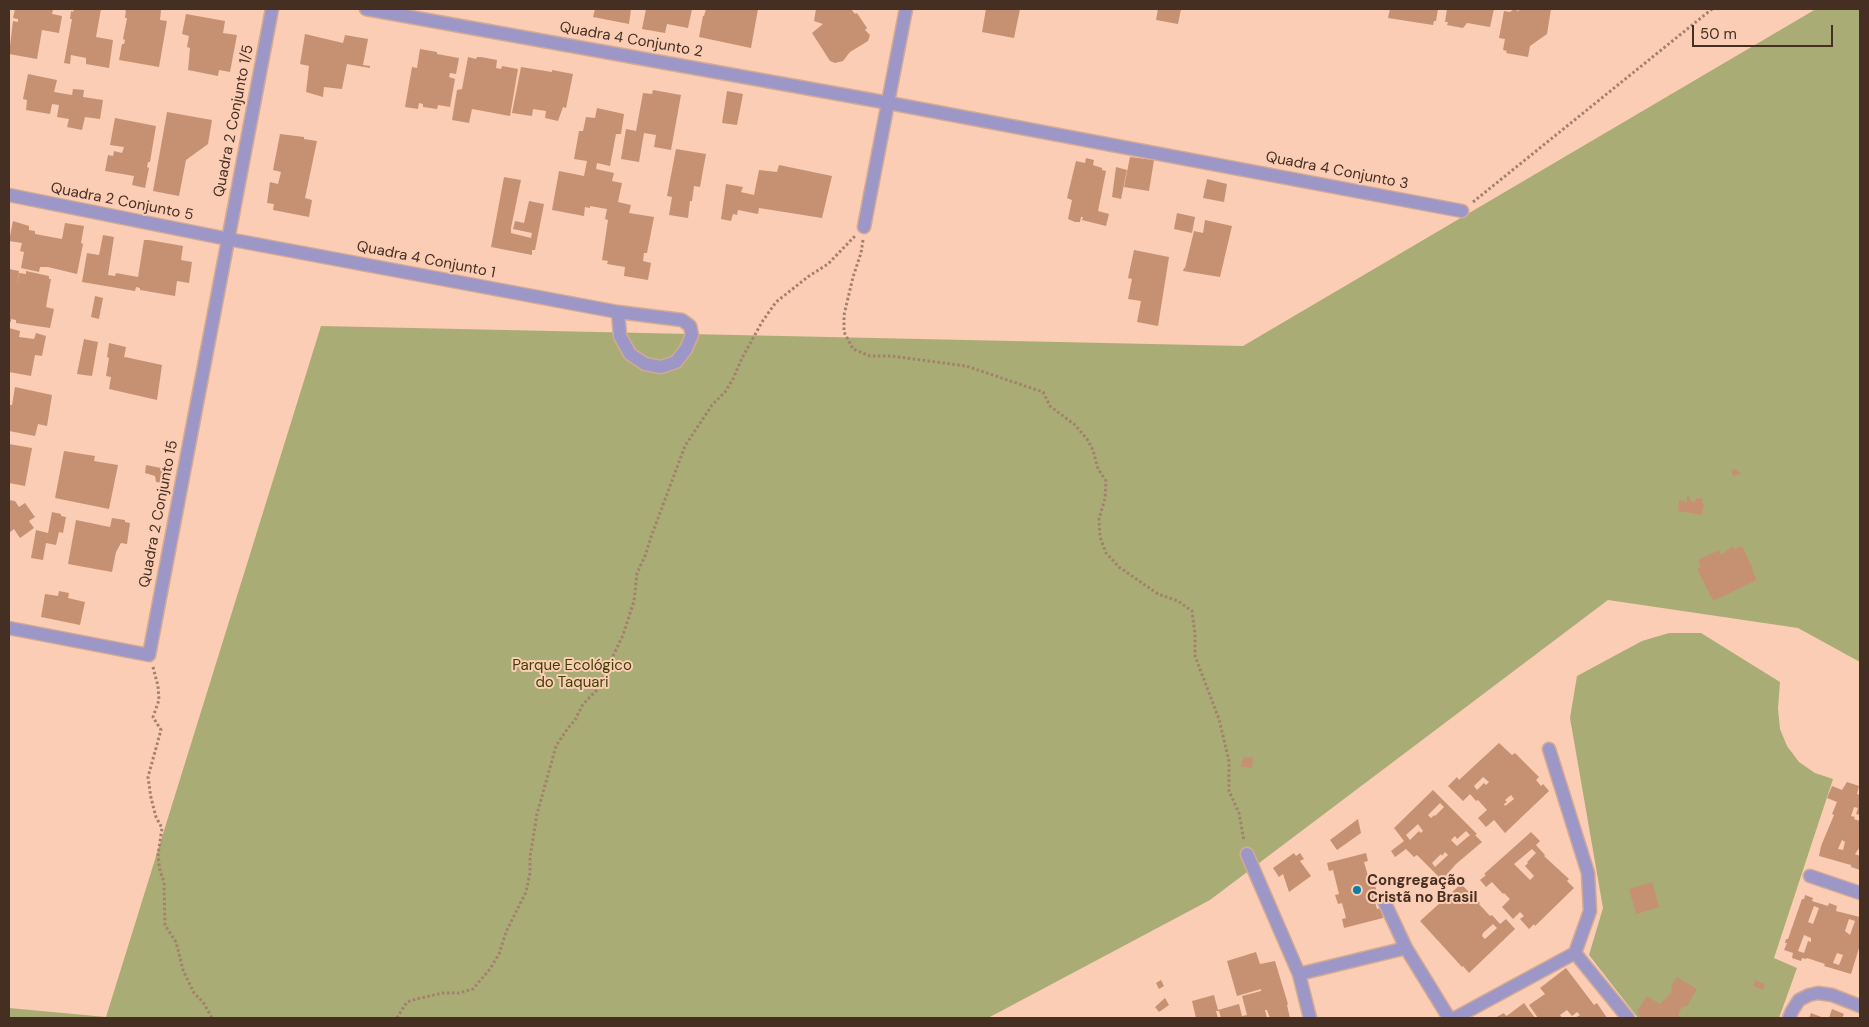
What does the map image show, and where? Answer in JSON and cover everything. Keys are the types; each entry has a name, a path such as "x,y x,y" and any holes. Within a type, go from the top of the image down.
{"street":[{"name":"Quadra 2 Conjunto 1/5","path":"228,240 272,9"},
{"name":"Quadra 4 Conjunto 2","path":"366,9 889,102"},
{"path":"864,227 906,9"},
{"name":"Quadra 4 Conjunto 3","path":"889,102 1462,211"},
{"name":"Quadra 2 Conjunto 5","path":"9,196 228,240"},
{"name":"Quadra 4 Conjunto 1","path":"228,240 618,312 682,320 690,326 692,335 686,349 676,362 660,367 645,364 630,354 620,336 618,312"},
{"name":"Quadra 2 Conjunto 15","path":"149,655 228,240"},
{"path":"9,628 149,655"},
{"path":"1455,1018 1575,952 1590,911 1588,873 1549,749"},
{"path":"1247,854 1298,974 1310,1018"},
{"path":"1810,876 1860,893"},
{"path":"1384,901 1406,948 1449,1018"},
{"path":"1298,974 1406,948"},
{"path":"1575,952 1628,1018"},
{"path":"1789,1018 1799,1000 1818,992 1832,995 1860,1006"}],"path":[{"path":"1462,211 1712,9"},
{"path":"864,227 861,253 844,315 844,332 853,349 870,356 891,356 966,366 1043,392 1050,406 1075,425 1086,439 1093,450 1098,469 1106,482 1105,498 1098,519 1100,537 1106,553 1120,567 1158,594 1178,601 1192,611 1195,656 1219,719 1229,760 1230,790 1239,813 1247,854"},
{"path":"397,1018 407,1002 443,993 459,993 472,989 490,969 499,954 506,932 526,892 537,814 556,746 575,720 583,704 596,691 623,635 634,601 637,573 685,446 712,405 725,392 762,322 776,302 809,276 828,264 864,227"},
{"path":"149,655 158,686 159,700 153,717 161,730 148,776 150,798 162,828 158,854 160,871 164,882 165,926 176,942 183,970 194,993 203,1002 212,1018"}],"green space":[{"name":"Parque Ecológico do Taquari","path":"1816,9 1860,9 1860,662 1798,628 1608,600 1210,900 988,1018 9,1018 9,1008 106,1017 321,326 1243,346"},
{"path":"1669,633 1701,633 1780,682 1778,709 1780,729 1787,746 1799,762 1815,773 1833,779 1774,958 1797,968 1779,1018 1638,1018 1589,955 1603,908 1570,718 1577,676 1642,641"}],"building":[{"path":"15,9 53,9 52,14 62,16 59,33 42,30 37,59 9,54 13,21 18,22 18,19 13,18"},
{"path":"74,9 101,9 96,37 113,40 109,68 86,64 86,58 71,55 70,64 64,63 72,19 70,19 71,11 73,12"},
{"path":"126,9 161,10 160,20 167,21 159,67 119,60 122,44 124,44 125,40 123,39 127,18 125,18"},
{"path":"595,9 631,9 629,24 593,17"},
{"path":"646,9 692,9 688,28 667,24 665,33 642,29"},
{"path":"706,9 758,9 751,48 699,37"},
{"path":"816,9 851,9 855,14 857,13 867,28 865,30 870,35 868,41 850,52 843,61 835,63 830,61 812,33 823,24 814,21"},
{"path":"986,9 1020,9 1014,38 982,32"},
{"path":"1158,9 1181,9 1178,24 1156,20"},
{"path":"1390,9 1438,9 1436,21 1434,21 1433,25 1388,18"},
{"path":"1447,9 1494,9 1490,27 1467,23 1463,28 1447,25 1448,22 1445,22"},
{"path":"1514,9 1518,11 1521,9 1551,9 1547,34 1530,46 1528,57 1506,53 1507,51 1503,50 1505,39 1499,38 1504,11 1510,12"},
{"path":"186,14 225,21 223,33 237,35 230,72 219,70 218,76 188,70 190,48 187,47 189,36 182,34"},
{"path":"305,34 343,43 345,35 368,39 363,65 370,66 370,68 347,64 342,89 324,87 323,97 306,92 309,66 300,64"},
{"path":"420,49 459,58 456,74 450,73 449,77 455,79 450,107 438,105 437,109 423,107 423,104 419,103 418,109 405,107 412,67 417,68"},
{"path":"468,57 497,60 496,68 501,69 502,66 518,69 510,116 472,109 469,123 452,120 457,90 462,89"},
{"path":"521,67 573,74 566,108 563,107 558,121 545,118 546,111 533,109 532,116 512,113"},
{"path":"28,74 57,80 54,92 72,95 73,89 84,90 83,97 103,100 100,119 85,117 82,130 67,127 69,119 57,117 59,105 52,104 50,114 26,110 27,100 23,99"},
{"path":"653,90 681,95 671,150 654,147 656,135 644,133 639,162 621,159 626,129 636,131 643,93 652,94"},
{"path":"727,91 743,94 737,125 722,123"},
{"path":"597,108 624,114 621,134 616,134 610,166 597,163 596,169 614,173 612,181 622,183 618,202 631,205 629,213 654,217 647,253 644,253 643,261 651,263 648,280 624,276 625,267 607,264 608,261 602,260 608,220 605,219 607,209 585,207 584,216 552,210 559,171 584,176 587,161 574,159 579,131 583,131 586,117 595,118"},
{"path":"167,112 212,120 208,144 186,160 179,196 153,191"},
{"path":"115,118 156,126 150,162 148,162 147,167 149,168 145,188 132,185 134,176 105,171 108,155 113,156 114,151 122,153 124,147 110,145"},
{"path":"280,134 304,137 304,139 317,141 305,198 312,200 309,217 273,210 274,204 267,203 270,182 278,184 281,172 273,170"},
{"path":"676,149 706,154 700,187 694,186 688,218 669,215 672,197 667,196"},
{"path":"1130,157 1154,160 1149,191 1124,187"},
{"path":"1086,158 1094,160 1093,165 1106,171 1098,211 1109,214 1106,226 1082,220 1083,217 1081,217 1080,222 1068,219 1072,200 1067,198 1076,161 1085,163"},
{"path":"779,165 832,176 822,218 759,208 758,214 738,210 737,215 733,214 731,221 721,219 726,184 743,187 741,192 754,195 759,170 777,172"},
{"path":"1116,167 1127,170 1121,199 1112,197"},
{"path":"504,177 521,180 511,233 531,238 532,233 513,229 515,221 524,223 529,201 544,204 535,250 532,250 532,255 491,247"},
{"path":"1207,179 1227,184 1224,202 1203,198"},
{"path":"1177,213 1195,217 1192,233 1174,229"},
{"path":"1205,220 1232,226 1220,277 1183,271 1194,231 1203,233"},
{"path":"13,221 29,226 29,230 35,231 35,234 62,239 65,223 84,226 81,243 83,244 77,274 48,267 40,267 39,272 21,268 24,252 20,251 22,243 9,241"},
{"path":"103,235 114,237 108,275 115,276 116,273 138,277 144,240 149,240 183,246 181,260 192,262 189,283 177,281 175,296 140,290 140,288 136,287 135,291 82,282 87,253 99,255"},
{"path":"1134,250 1169,257 1158,326 1137,322 1141,301 1128,299 1132,279 1128,278"},
{"path":"9,269 19,271 17,287 19,273 26,274 26,271 49,276 49,279 51,279 46,307 54,309 50,328 16,323 16,320 11,319 11,322 9,322"},
{"path":"95,296 103,298 99,319 91,317"},
{"path":"9,328 20,331 19,337 34,339 36,333 46,336 42,356 35,355 31,376 9,372"},
{"path":"84,339 98,342 92,376 77,374"},
{"path":"109,343 126,347 124,358 162,365 157,400 109,389 111,377 106,376"},
{"path":"15,387 52,395 47,426 38,424 35,436 9,431 9,405 12,405"},
{"path":"9,444 32,448 25,486 9,483"},
{"path":"64,451 95,456 94,461 118,465 109,509 55,498"},
{"path":"146,465 166,469 163,483 156,482 155,476 145,473"},
{"path":"1736,469 1741,474 1733,476 1731,470"},
{"path":"1687,495 1691,501 1695,502 1696,498 1703,499 1702,515 1678,511 1679,500 1687,502"},
{"path":"9,500 15,501 19,507 25,503 35,517 29,521 34,528 20,538 14,529 9,533"},
{"path":"52,512 66,517 63,533 59,532 56,545 46,543 43,560 31,558 36,530 48,533"},
{"path":"112,518 125,520 125,522 130,523 127,544 121,543 116,552 112,572 68,564 76,520 110,527"},
{"path":"1733,546 1734,549 1742,546 1757,580 1713,601 1697,569 1701,567 1698,560 1719,550 1721,555"},
{"path":"59,591 69,593 68,598 85,602 80,625 41,617 45,594 58,596"},
{"path":"1499,743 1512,755 1515,753 1539,777 1536,780 1541,786 1543,784 1549,791 1505,833 1494,820 1486,827 1478,818 1487,810 1478,800 1476,801 1470,794 1463,801 1448,786 1457,777 1459,780","holes":["1483,777 1489,782 1486,785 1484,783 1477,790 1474,786","1511,795 1514,799 1505,806 1504,804 1507,802 1505,800"]},
{"path":"1243,757 1253,758 1252,768 1241,767"},
{"path":"1847,782 1859,786 1857,794 1860,795 1860,815 1856,814 1858,808 1854,807 1851,816 1860,821 1860,847 1855,854 1860,856 1860,870 1851,867 1851,865 1819,856 1837,802 1827,798 1832,786 1842,790","holes":["1842,840 1845,842 1843,850 1838,849"]},
{"path":"1433,790 1477,834 1475,835 1482,842 1456,864 1442,880 1417,855 1414,857 1406,849 1395,857 1391,851 1404,841 1394,828","holes":["1440,803 1444,807 1435,816 1431,818 1428,815","1418,824 1423,831 1421,833 1419,831 1410,840 1406,835","1466,831 1470,835 1457,846 1451,840 1455,836 1457,839","1445,852 1448,855 1435,867 1432,863 1441,854 1442,856"]},
{"path":"1358,819 1361,833 1337,850 1330,840"},
{"path":"1531,832 1540,841 1536,845 1544,856 1569,879 1567,881 1574,888 1535,926 1534,924 1529,929 1520,919 1524,916 1520,912 1513,919 1502,907 1510,899 1492,882 1486,887 1480,880 1486,875 1484,874","holes":["1532,849 1536,853 1525,866 1534,876 1530,880 1514,864"]},
{"path":"1294,853 1296,856 1300,853 1304,859 1300,861 1311,876 1289,892 1283,874 1279,877 1273,868"},
{"name":"Congregação Cristã no Brasil","path":"1366,853 1368,861 1364,862 1371,886 1375,885 1377,894 1373,895 1377,909 1381,908 1383,918 1344,928 1342,919 1346,918 1342,903 1338,904 1335,895 1339,894 1333,870 1329,871 1327,863"},
{"path":"1652,882 1659,907 1636,914 1629,889"},
{"path":"1461,884 1490,916 1492,915 1500,924 1506,919 1515,929 1469,973 1420,921","holes":["1493,924 1497,928 1485,939 1482,936"]},
{"path":"1805,895 1813,898 1812,901 1828,906 1829,903 1837,906 1836,911 1860,917 1860,945 1851,974 1824,966 1825,964 1807,958 1802,958 1801,961 1792,958 1793,953 1784,950 1787,943 1785,943 1786,939 1788,939 1802,899 1804,899","holes":["1814,906 1819,908 1813,924 1808,922","1849,919 1855,921 1850,935 1845,931","1804,935 1811,938 1811,942 1808,941 1804,953 1798,951","1837,953 1843,955 1839,965 1833,963"]},
{"path":"1256,952 1260,964 1275,961 1288,1004 1290,1018 1270,1018 1267,1010 1265,1010 1267,1018 1221,1018 1219,1011 1216,1011 1218,1018 1196,1018 1192,1001 1214,995 1218,1010 1239,1004 1242,1016 1247,1015 1242,996 1261,991 1261,989 1237,996 1227,961"},
{"path":"1566,968 1594,1005 1597,1003 1607,1018 1575,1018 1580,1015 1577,1012 1572,1016 1567,1010 1560,1015 1562,1018 1538,1018 1529,1005 1545,994 1540,988"},
{"path":"1677,977 1697,989 1687,1006 1682,1007 1679,1012 1679,1018 1641,1018 1637,1011 1647,996 1660,1004 1672,992 1671,986"},
{"path":"1161,980 1164,986 1159,989 1156,983"},
{"path":"1755,980 1765,984 1763,990 1753,986"},
{"path":"1165,998 1169,1005 1159,1012 1155,1007"},
{"path":"1524,1003 1535,1018 1495,1018 1504,1013 1506,1016 1508,1015"},
{"path":"1832,1009 1844,1014 1842,1018 1829,1018"},
{"path":"1811,1013 1824,1018 1809,1018"}],"place":[{"name":"Congregação Cristã no Brasil","path":"1357,890"}]}
